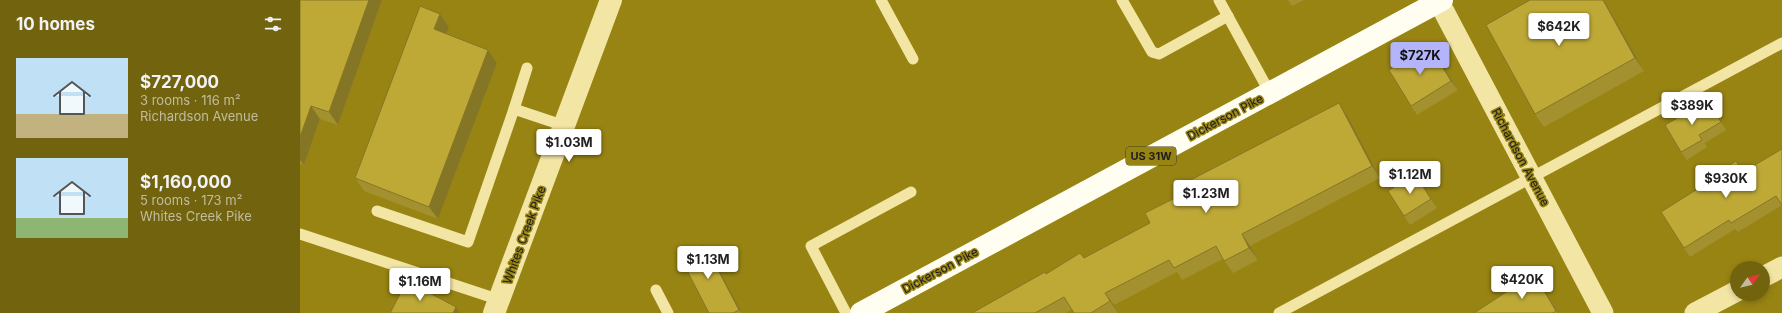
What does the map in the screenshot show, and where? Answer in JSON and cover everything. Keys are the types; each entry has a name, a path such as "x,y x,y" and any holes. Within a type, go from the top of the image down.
{"main road":[{"name":"Dickerson Pike","path":"861,313 1441,1"}],"street":[{"name":"Whites Creek Pike","path":"497,306 611,0"},
{"name":"Richardson Avenue","path":"1441,1 1603,313"},
{"path":"1770,273 1782,267"},
{"path":"1695,313 1730,295"}],"lane":[{"path":"881,0 913,59"},
{"path":"1122,0 1152,52 1155,54 1159,54 1228,16"},
{"path":"1219,0 1270,93"},
{"path":"1279,313 1782,43"},
{"path":"377,212 468,242 527,68"},
{"path":"514,109 565,126"},
{"path":"846,313 811,246 911,192"},
{"path":"300,234 497,306"},
{"path":"656,290 668,313"}],"building":[{"path":"300,0 369,0 329,112 311,106 300,137"},
{"path":"1530,0 1603,0 1635,58 1535,114 1486,25"},
{"path":"420,6 440,14 434,29 488,50 429,207 355,178"},
{"path":"1429,45 1451,81 1411,106 1389,70"},
{"path":"1707,101 1721,122 1699,135 1702,140 1681,152 1665,125"},
{"path":"1339,103 1372,166 1242,234 1249,248 1224,261 1216,246 1174,268 1169,260 1105,293 1110,301 1091,313 1074,313 1064,297 1035,313 972,313 1045,272 1046,274 1080,253 1084,258 1150,223 1145,213 1187,192 1183,184"},
{"path":"1782,149 1782,205 1776,196 1731,223 1729,220 1684,248 1661,212 1707,183 1705,180 1736,161 1743,172"},
{"path":"1415,174 1431,199 1404,216 1388,191"},
{"path":"705,245 739,310 733,313 709,313 677,251"},
{"path":"1534,274 1556,311 1553,313 1474,313"},
{"path":"407,281 456,307 453,313 390,313"}]}
